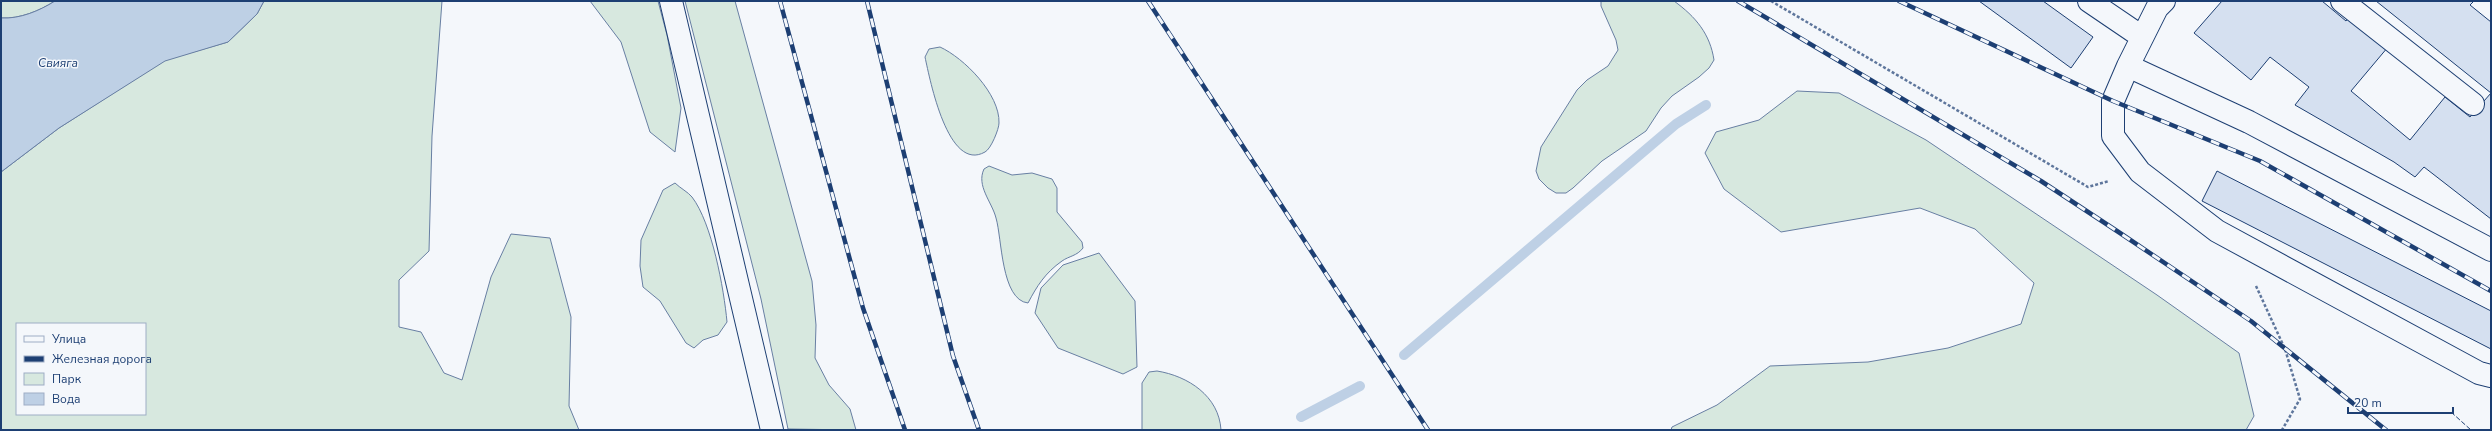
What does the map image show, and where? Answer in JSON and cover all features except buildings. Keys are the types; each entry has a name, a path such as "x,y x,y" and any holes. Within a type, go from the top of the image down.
{"lane":[{"path":"671,1 772,430"},
{"path":"2089,1 2142,37"},
{"path":"2164,1 2142,37 2113,101 2113,136 2140,172 2217,231 2478,373 2491,376"},
{"path":"2342,1 2473,104"},
{"path":"2128,66 2249,122 2491,250"}],"path":[{"path":"1771,1 2088,187 2140,172"},
{"path":"2254,284 2285,349 2300,399 2282,430"}],"green space":[{"path":"1,1 55,1 29,14 1,18"},
{"path":"264,1 442,1 432,136 429,251 399,280 399,327 421,332 444,373 462,380 491,277 511,234 550,238 571,317 569,406 579,430 1,430 1,172 59,128 165,60 228,42 257,14"},
{"path":"590,1 658,1 667,35 681,108 675,152 650,132 621,42"},
{"path":"685,1 735,1 812,281 816,325 815,358 829,385 850,409 856,430 788,429 761,299"},
{"path":"1601,1 1674,1 1689,13 1701,27 1709,42 1714,60 1709,68 1699,77 1672,96 1661,108 1646,131 1602,161 1566,193 1556,193 1548,188 1539,179 1536,171 1541,147 1577,90 1587,80 1608,66 1618,50 1616,40 1601,6"},
{"path":"940,47 959,59 969,68 979,78 994,100 998,112 999,126 992,143 985,152 972,155 961,149 951,137 943,121 936,103 925,57 929,49"},
{"path":"1797,91 1839,93 1926,140 2157,295 2239,353 2254,416 2246,430 1671,430 1672,427 1717,405 1770,366 1868,362 1948,348 2021,324 2034,283 1975,229 1920,208 1781,232 1724,189 1705,153 1716,132 1759,120"},
{"path":"989,166 1012,175 1032,173 1052,179 1057,188 1057,212 1082,242 1083,248 1081,251 1062,261 1046,275 1038,285 1028,303 1019,299 1012,291 1004,267 996,218 983,188 982,182 984,169"},
{"path":"675,183 692,197 699,208 711,239 720,275 727,322 718,335 703,340 694,348 686,343 660,301 643,287 640,266 641,240 663,190"},
{"path":"1099,253 1135,301 1137,367 1123,374 1058,348 1035,313 1041,288 1063,265"},
{"path":"1157,371 1180,378 1200,390 1215,407 1221,430 1142,430 1142,383 1149,372"}],"water":[{"name":"Свияга","path":"55,1 264,1 257,14 228,42 165,61 59,128 1,172 1,18 29,14"}],"waterway":[{"path":"1404,355 1676,124 1706,105"},
{"path":"1301,417 1360,386"}],"railway":[{"path":"780,1 863,308 905,430"},
{"path":"867,1 953,356 979,430"},
{"path":"1148,1 1428,430"},
{"path":"1738,1 2041,181 2120,233 2251,321 2386,430"},
{"path":"1899,1 2113,101 2260,161 2491,291"}],"fence":[{"path":"2451,412 2471,430"}]}
